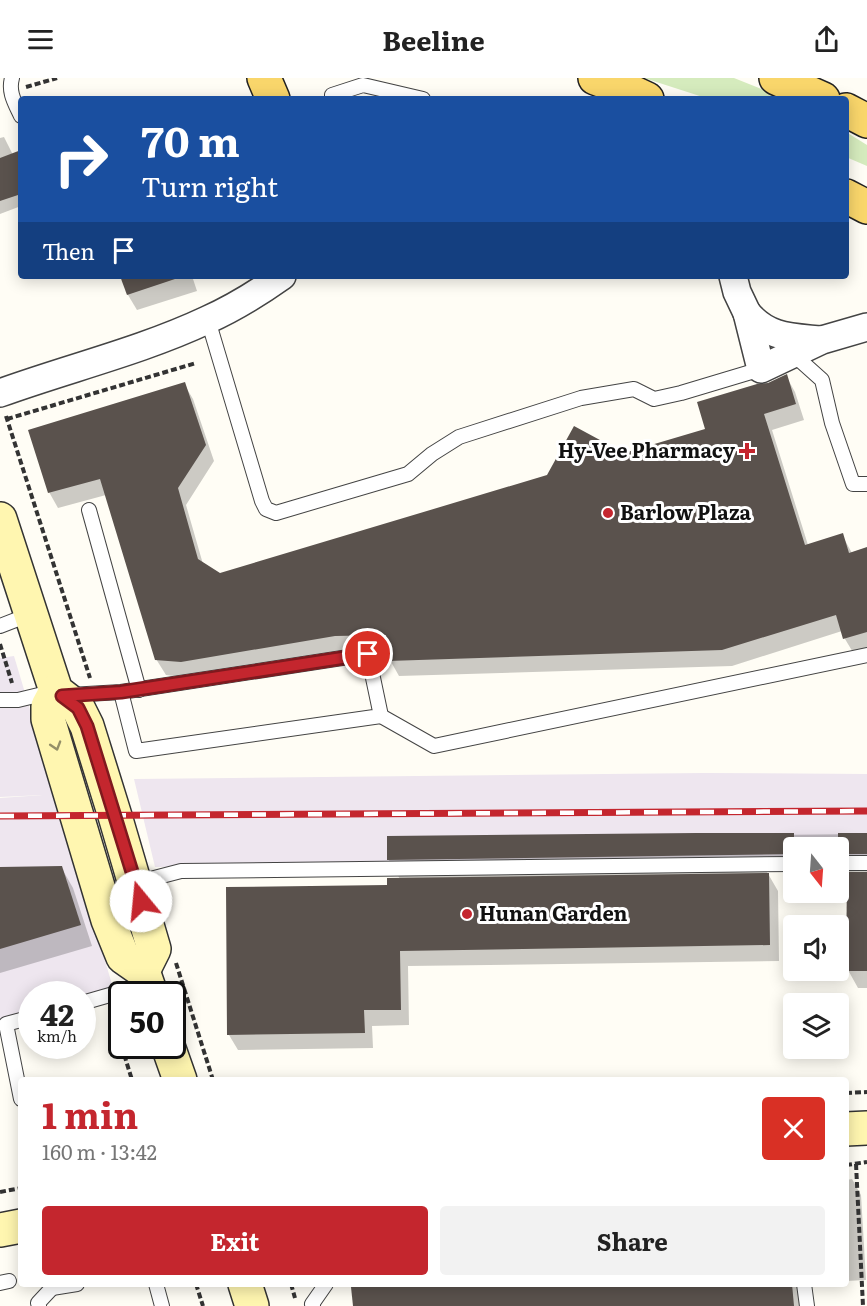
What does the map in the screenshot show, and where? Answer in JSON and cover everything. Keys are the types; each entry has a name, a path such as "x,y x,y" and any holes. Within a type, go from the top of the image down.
{"main road":[{"path":"264,78 272,96"},
{"path":"285,96 289,78"},
{"path":"595,78 641,96"},
{"path":"776,78 816,96"},
{"path":"849,112 867,121"},
{"path":"849,198 867,207"},
{"path":"0,519 59,693 78,708 87,726 154,949 147,981"},
{"path":"59,693 48,706 48,719 108,920 123,957 145,981"},
{"path":"173,1059 179,1077"},
{"path":"849,1129 867,1128"},
{"path":"0,1230 18,1227"},
{"path":"247,1287 252,1306"}],"street":[{"path":"0,393 102,360 197,325 239,304 277,279"},
{"path":"734,279 747,313 761,369 822,340 867,327"},
{"path":"747,313 765,330 782,335 822,340"}],"lane":[{"path":"12,78 10,92 18,109"},
{"path":"332,95 363,85 410,96"},
{"path":"197,325 262,501 266,509 276,513 408,474 432,454 459,437 581,399 633,389 654,399 761,369"},
{"path":"793,354 822,380 832,423 853,484 867,484"},
{"path":"88,510 139,690"},
{"path":"0,626 31,614"},
{"path":"0,700 18,700 59,693 139,690 368,654 381,716"},
{"path":"121,692 136,751 381,716 434,746 867,655"},
{"path":"849,863 867,863"},
{"path":"135,883 181,871 783,864"},
{"path":"18,1021 6,1024 18,1084"},
{"path":"39,1306 38,1303 50,1287"},
{"path":"157,1287 162,1306"},
{"path":"313,1306 312,1304 324,1287"},
{"path":"804,1287 807,1306"}],"path":[{"path":"7,419 196,363"},
{"path":"849,1093 867,1092"},
{"path":"849,1165 867,1162"},
{"path":"856,1164 863,1306"},
{"path":"0,1192 18,1189"},
{"path":"197,1287 203,1306"}],"shaded area":[{"path":"14,656 111,981 108,981 108,1003 96,1005 96,981 18,981 18,1018 0,1021 0,798 43,795 0,797 0,658"},
{"path":"704,773 867,774 867,860 849,860 849,837 783,837 783,861 155,867 134,779"}],"green space":[{"path":"644,78 734,78 779,96 700,96"},
{"path":"849,134 867,145 867,166 849,158"}],"building":[{"path":"18,151 18,195 0,201 0,158"},
{"path":"121,279 175,279 127,295"},
{"name":"Barlow Plaza","path":"787,374 796,404 764,414 805,545 843,533 849,553 867,547 867,632 843,639 836,615 722,650 388,661 386,635 335,636 181,662 155,660 100,479 48,493 28,430 185,382 206,445 178,488 198,559 220,573 547,475 574,426 624,453 705,429 697,402 757,384 768,383"},
{"path":"794,833 794,837 783,837 783,854 387,860 387,836"},
{"path":"838,833 867,833 867,854 849,854 849,837 838,837"},
{"path":"62,866 81,925 0,949 0,867"},
{"path":"849,872 867,872 867,971 849,971 849,915 847,915"},
{"path":"769,873 770,945 400,951 401,1010 364,1010 365,1033 227,1035 226,887 387,885 387,878"},
{"path":"351,1287 792,1287 794,1306 353,1306"}],"railway":[{"path":"0,816 867,811"}],"place":[{"name":"Hy-Vee Pharmacy","path":"747,451"},
{"name":"Barlow Plaza","path":"608,513"},
{"name":"Hunan Garden","path":"467,914"}],"route":[{"path":"141,901 87,726 78,708 62,696 121,692 368,654"}]}
